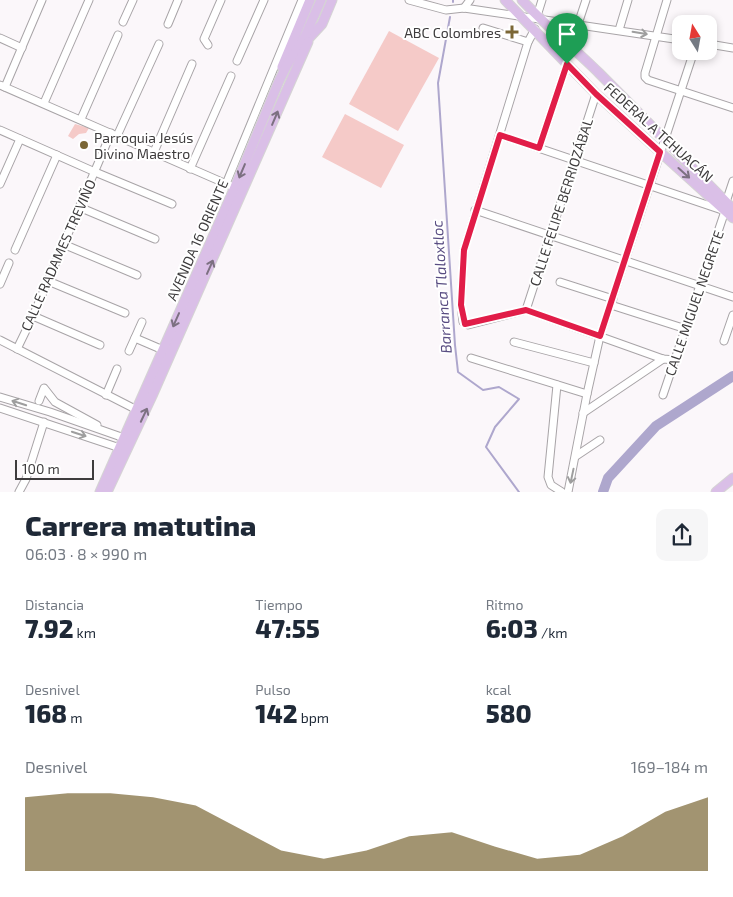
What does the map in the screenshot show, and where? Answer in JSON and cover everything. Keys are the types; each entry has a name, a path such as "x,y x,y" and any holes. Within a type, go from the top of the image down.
{"main road":[{"path":"279,81 284,61 310,0"},
{"path":"308,37 308,16 315,0"},
{"name":"AVENIDA 16 ORIENTE","path":"107,492 279,81 286,67 308,37 321,0"},
{"name":"AVENIDA 16 ORIENTE","path":"100,492 126,444 137,410 235,187 327,0"},
{"path":"308,37 322,24 332,0"},
{"name":"FEDERAL A TEHUACÁN","path":"505,0 596,94 729,211"},
{"name":"FEDERAL A TEHUACÁN","path":"522,0 665,138 729,211"},
{"path":"535,29 540,27 552,29"},
{"path":"729,211 733,226"},
{"path":"716,492 733,478"}],"street":[{"path":"42,0 22,48 2,86 235,187 302,0"},
{"path":"44,104 89,0"},
{"path":"123,22 133,0"},
{"path":"168,24 178,0"},
{"path":"208,45 204,39 221,0"},
{"path":"237,61 264,0"},
{"path":"409,0 446,10 464,8 523,17 538,17 672,39"},
{"path":"464,8 470,0"},
{"path":"538,17 542,0"},
{"path":"578,24 586,0"},
{"path":"619,30 628,0"},
{"path":"667,0 645,77 648,80 733,108"},
{"path":"484,28 528,42"},
{"path":"535,29 528,42 464,250 461,305 465,324 526,310 663,359 675,360"},
{"path":"81,119 118,35"},
{"path":"0,38 22,48"},
{"name":"CALLE RADAMES TREVIÑO","path":"17,349 95,172 159,44"},
{"path":"718,46 733,48"},
{"path":"568,492 600,336 691,60"},
{"path":"154,152 192,64"},
{"path":"539,148 567,64"},
{"path":"190,168 231,76"},
{"name":"CALLE FELIPE BERRIOZÁBAL","path":"526,310 596,94"},
{"path":"0,130 172,204"},
{"path":"500,135 729,211"},
{"path":"0,184 20,139"},
{"path":"15,250 57,155"},
{"name":"CALLE MIGUEL NEGRETE","path":"663,395 700,286 729,211 733,180"},
{"path":"79,207 155,239"},
{"path":"475,210 733,297"},
{"path":"63,244 137,275"},
{"path":"0,284 9,263"},
{"path":"48,280 125,313"},
{"path":"560,282 686,329"},
{"path":"724,341 733,314"},
{"path":"32,316 100,345"},
{"path":"129,351 142,322"},
{"path":"135,338 163,350"},
{"path":"0,340 137,410"},
{"path":"514,342 594,363"},
{"path":"471,358 587,394"},
{"path":"583,413 663,359"},
{"path":"106,395 117,370"},
{"path":"557,385 548,477 551,485 562,492"},
{"path":"39,401 44,388 55,402 95,423 102,430"},
{"path":"0,397 102,430 126,444"},
{"path":"50,412 55,402"},
{"path":"0,408 126,444"},
{"path":"19,492 26,479 44,422"},
{"path":"576,456 600,440"}],"shaded area":[{"path":"389,31 439,58 398,131 349,104"},
{"path":"345,114 404,145 381,188 322,157"},
{"path":"75,124 89,128 86,133 79,134 73,139 68,136"}],"waterway":[{"name":"Barranca Tlaloxtloc","path":"450,17 438,83 458,372 483,390 499,387 519,399 495,427 486,447 519,492"},
{"path":"603,492 608,478 656,426 733,376"}],"place":[{"name":"ABC Colombres","path":"512,32"},
{"name":"Parroquia Jesús Divino Maestro","path":"84,145"}],"route":[{"path":"567,64 596,94 660,152 600,336 526,310 468,325 465,324 463,322 461,305 464,250 500,135 539,148 567,64"}]}
